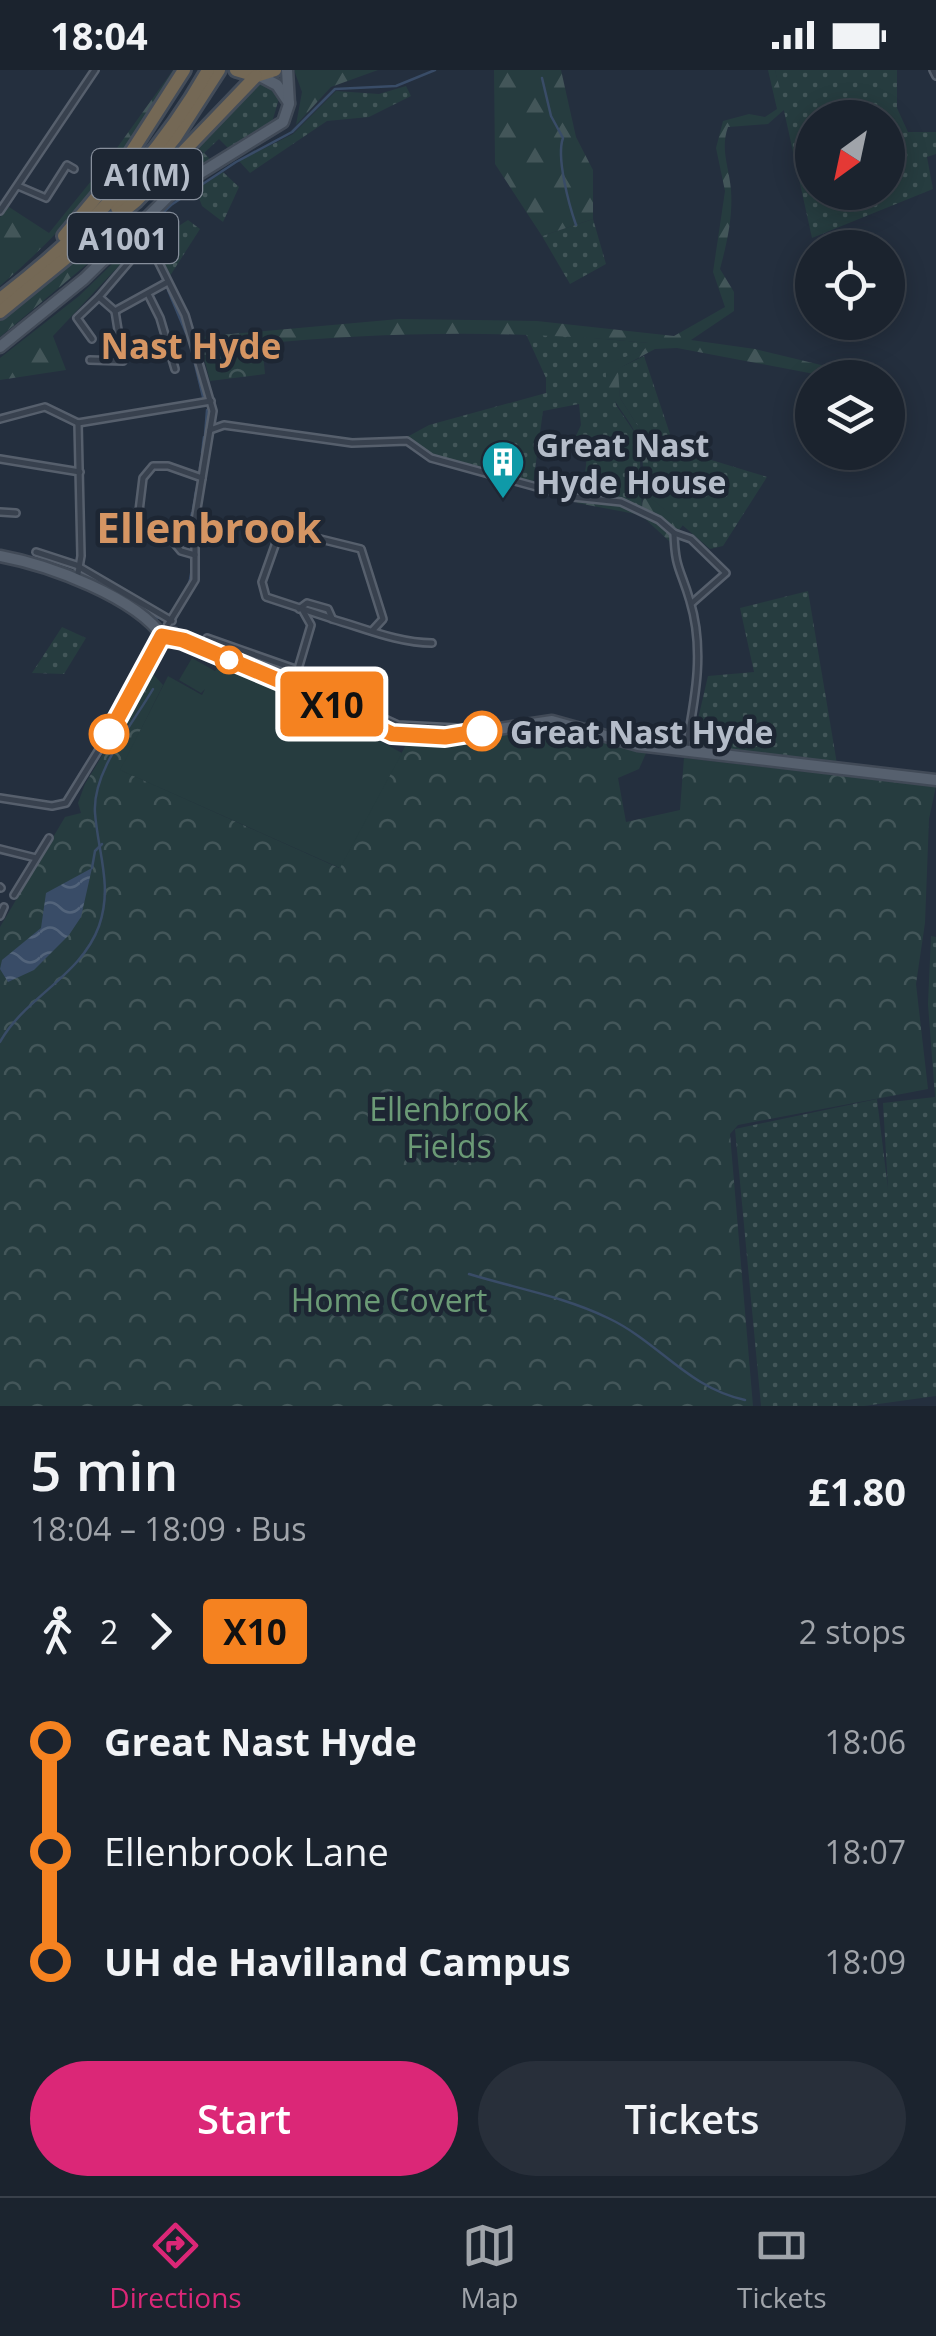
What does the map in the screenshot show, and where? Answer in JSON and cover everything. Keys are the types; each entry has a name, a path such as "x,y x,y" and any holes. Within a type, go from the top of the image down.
{"highway":[{"path":"0,297 60,241 100,196 184,70"},
{"name":"A1(M)","path":"0,297 70,241 133,176 208,70"},
{"name":"A1(M)","path":"0,316 40,282 150,170 219,70"},
{"path":"0,316 60,272 177,162 258,76 276,70"},
{"path":"237,71 258,76"},
{"path":"40,282 105,230"}],"main road":[{"path":"287,70 290,104"},
{"path":"258,76 277,85 290,104"},
{"name":"A1001","path":"0,347 84,279 178,186 279,127 290,104"},
{"path":"0,556 79,574 167,631 296,678 392,734 461,735 535,721 685,751 936,780"}],"street":[{"path":"0,210 95,70"},
{"path":"18,186 46,198 67,165 74,168"},
{"path":"0,197 8,202"},
{"path":"0,798 52,806 66,803 150,664 194,580 195,521 213,416 211,401 185,314 166,283 146,236"},
{"path":"92,339 78,318 134,256"},
{"path":"115,311 149,296 166,283"},
{"path":"149,296 175,368"},
{"path":"90,360 123,361 115,311 100,298"},
{"path":"0,419 45,407 78,424 211,401"},
{"path":"213,416 224,425"},
{"path":"78,424 79,574"},
{"path":"210,430 224,425 352,443 406,440 431,458 573,497 621,502 691,539 726,573 692,603"},
{"path":"0,459 80,472"},
{"path":"127,519 139,511 143,478 153,466 168,466 202,478"},
{"path":"0,512 16,513"},
{"path":"195,521 178,522 171,539 181,552 196,555"},
{"path":"392,637 361,548 284,531 276,537 262,594 392,637 432,644"},
{"path":"674,533 675,569 692,603 700,670 685,751"},
{"path":"36,552 79,574 167,631"},
{"path":"207,638 296,678 311,625 301,609"},
{"path":"311,625 331,618"},
{"path":"372,631 383,619"},
{"path":"14,895 49,838"},
{"path":"0,849 36,858"},
{"path":"0,916 4,907"}],"green space":[{"path":"173,70 158,101 106,176 45,244 0,286 0,217 9,207 49,233"},
{"path":"294,70 378,70 331,87 296,125 302,92"},
{"path":"494,70 561,70 576,137 593,170 593,219 542,236 495,164"},
{"path":"768,70 775,70 785,109 768,124 728,127 726,135 731,210 720,269 734,292 734,311 691,340 801,360 795,360 795,370 677,348 655,349 618,369 620,398 646,439 651,498 683,525 670,542 641,515 577,503 577,496 622,501 642,508 640,443 611,393 606,373 607,363 643,351 649,343 536,335 425,334 202,350 198,337 399,319 537,321 674,336 725,307 713,272 725,191 716,148 723,121 749,114 765,117 777,109"},
{"path":"775,70 897,70 897,100 795,100 795,161"},
{"path":"261,84 275,91 279,99 272,122 228,148 219,139 204,153 210,159 170,189 167,180 203,153 198,147 248,88"},
{"path":"406,86 411,96 369,117 327,121 250,173 239,161 293,134 336,91 379,94"},
{"path":"905,125 908,132 936,132 936,154 927,157 933,189 905,200"},
{"path":"223,172 239,187 223,222 202,206 196,190"},
{"path":"806,210 881,210 832,230 810,230"},
{"path":"593,219 606,264 570,284 542,236"},
{"path":"188,220 200,229 168,279 152,243"},
{"path":"117,223 86,265 0,337 0,321"},
{"path":"141,236 143,240 53,336 66,370 0,380 0,358 79,296"},
{"path":"525,332 650,343 644,351 608,363 616,405 639,439 642,509 622,501 577,496 586,466 584,452 574,440 581,425 579,404 543,411 533,484 492,469 431,456 407,437 429,425 546,393 546,378"},
{"path":"262,343 265,374 210,381 202,350"},
{"path":"644,356 675,449 767,477 723,546 710,549 651,498 646,439 620,398 617,369"},
{"path":"808,591 837,764 692,745 708,676 754,672 740,608"},
{"path":"62,627 86,638 64,674 32,673"},
{"path":"192,658 215,671 220,665 315,705 402,753 340,868 120,770 168,676 202,695 205,689 201,693 179,680"},
{"name":"Ellenbrook Fields","path":"152,673 163,685 121,770 339,868 407,743 551,728 647,751 639,769 618,778 626,822 680,810 684,758 936,786 929,819 925,923 916,984 928,1089 738,1125 730,1134 753,1406 0,1406 0,927 65,817 81,813 78,803 85,784"},
{"path":"931,936 936,937 936,1396 864,1406 761,1406 735,1129 877,1099 888,1189 883,1103 935,1097 928,1004"}],"water":[{"path":"92,868 81,917 69,935 34,970 8,982 0,969 2,960 41,928 46,893"}],"waterway":[{"path":"146,229 171,205 236,162 292,132 335,89 396,86 435,70"},
{"path":"542,78 551,116 563,138 562,169 576,225"},
{"path":"168,290 186,333"},
{"path":"193,356 203,397"},
{"path":"205,435 207,410"},
{"path":"203,444 204,437"},
{"path":"202,453 203,445"},
{"path":"200,468 201,461"},
{"path":"195,496 197,488"},
{"path":"193,510 195,499"},
{"path":"191,518 192,513"},
{"path":"189,585 193,563"},
{"path":"152,617 161,618"},
{"path":"0,1042 23,1012 79,959 99,926 105,883 96,797 115,748 153,689"},
{"path":"92,868 95,851 102,844"},
{"path":"469,1274 608,1318 707,1386 745,1400"}],"bus line":[{"name":"X10","path":"109,734 162,636 183,640 317,696 392,734 407,738 445,737 482,731"}],"place":[{"name":"Great Nast Hyde House","path":"503,500"},
{"name":"Great Nast Hyde","path":"482,731"}],"district":[{"name":"Nast Hyde","path":"191,345"},
{"name":"Ellenbrook","path":"209,526"}],"park label":[{"name":"Home Covert","path":"389,1299"}]}
